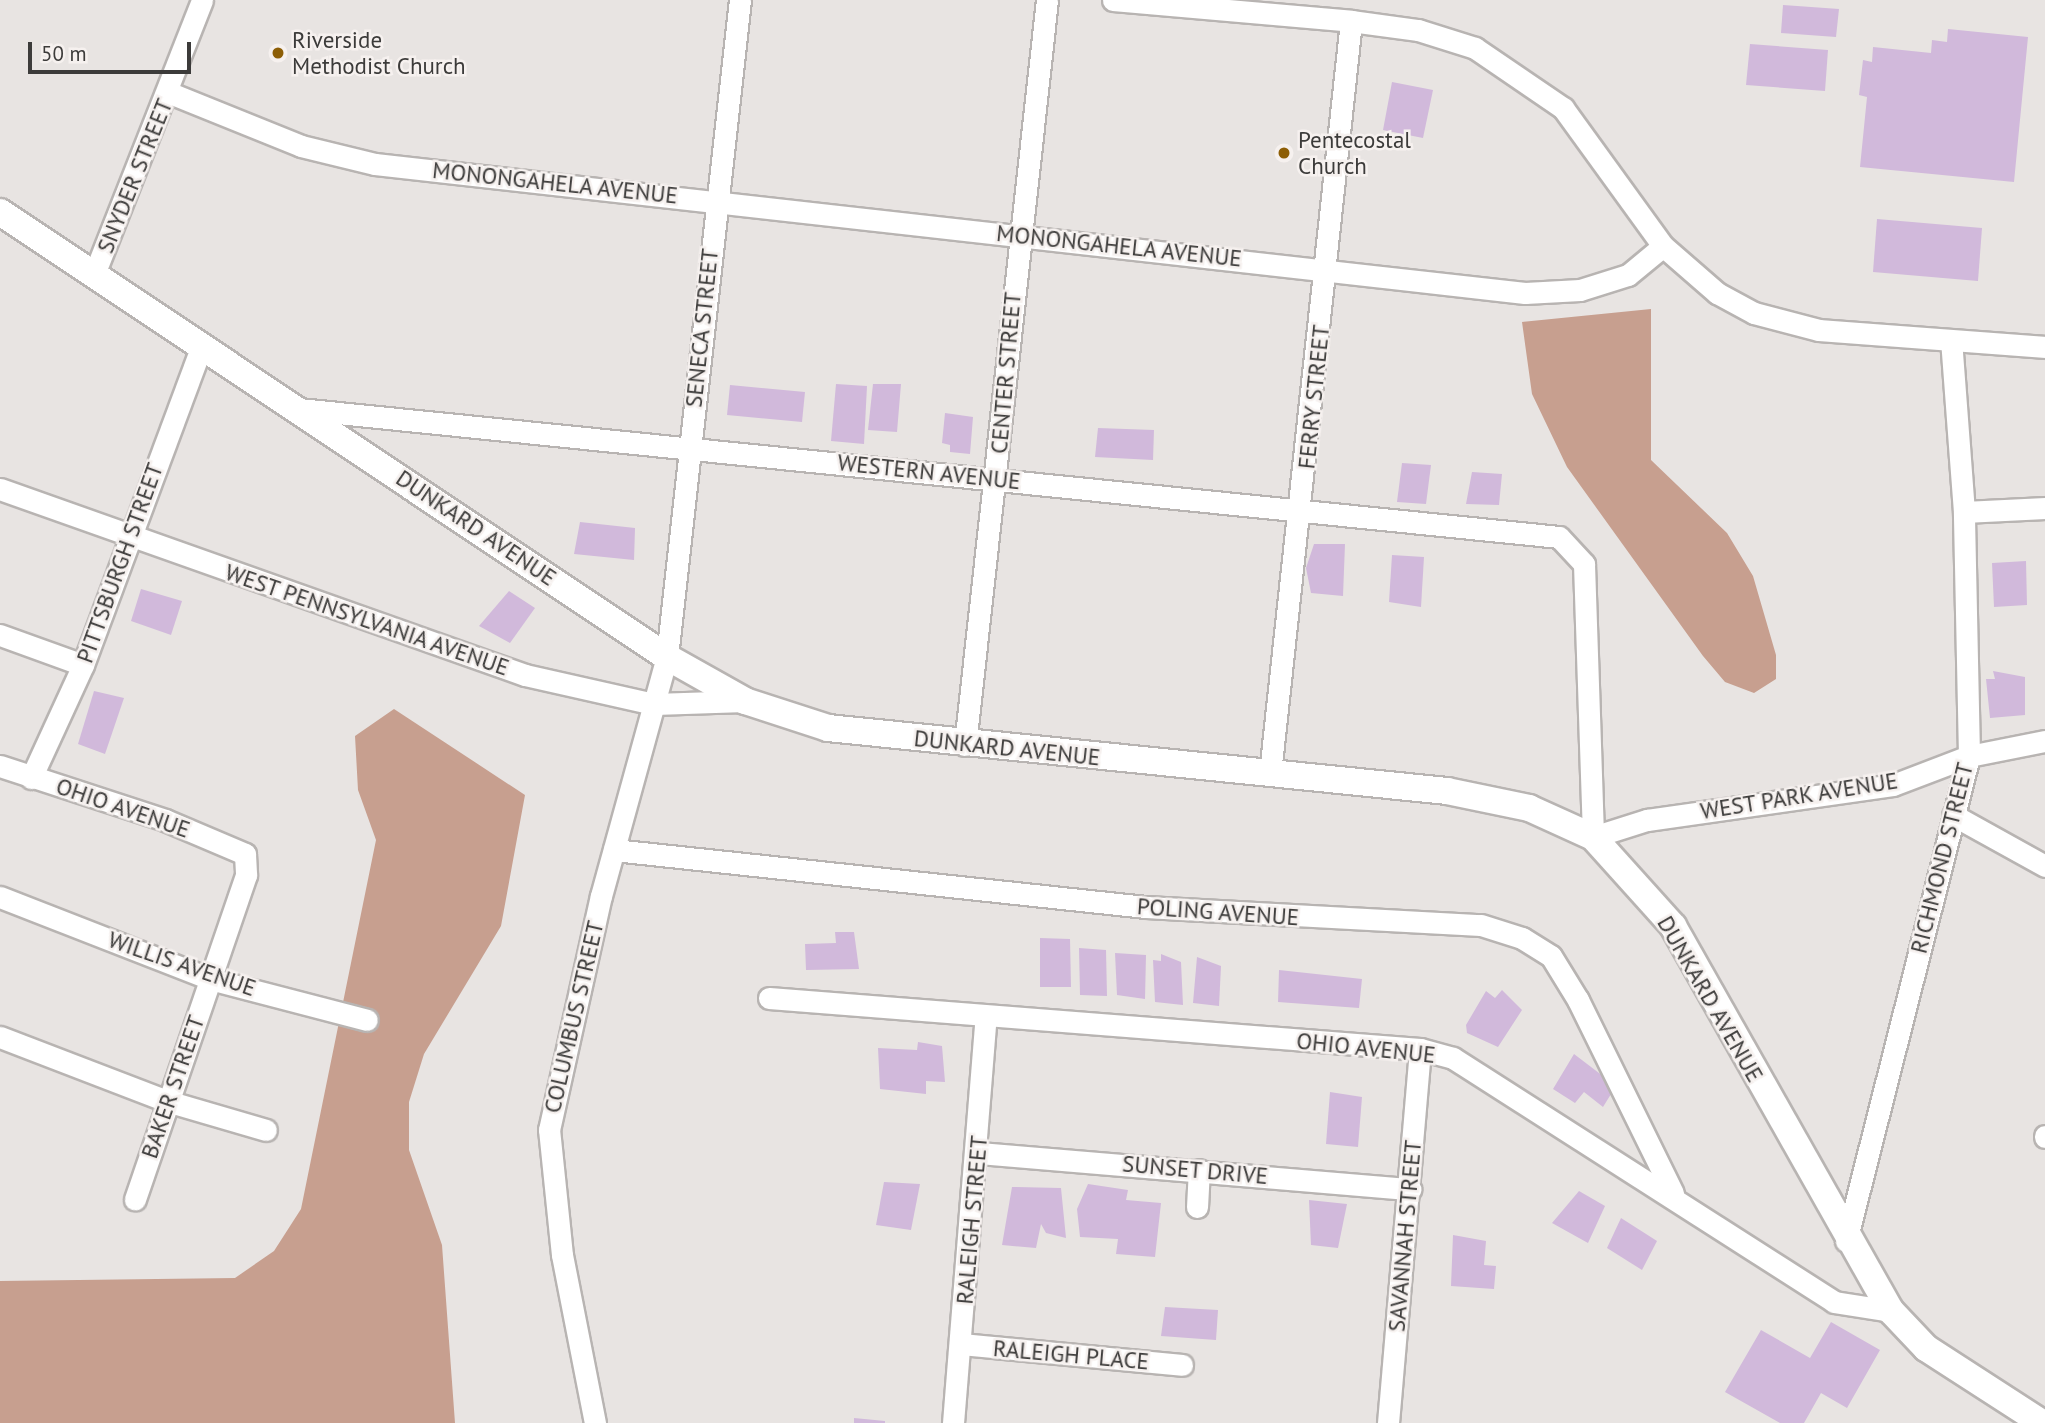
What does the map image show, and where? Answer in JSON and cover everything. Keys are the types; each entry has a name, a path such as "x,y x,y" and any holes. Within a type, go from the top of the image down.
{"main road":[{"name":"DUNKARD AVENUE","path":"0,212 96,272 667,657 745,701 828,728 965,745 1447,791 1529,807 1592,837 1673,926 1846,1241 1891,1311 1926,1348 2042,1423"}],"street":[{"name":"SNYDER STREET","path":"96,272 170,93 202,0"},
{"name":"SENECA STREET","path":"667,657 740,0"},
{"name":"CENTER STREET","path":"965,745 996,480 1019,235 1046,0"},
{"path":"1113,0 1351,21 1464,44 1522,75 1563,108 1604,156 1663,246 1717,293 1754,313 1819,330 2045,347"},
{"name":"FERRY STREET","path":"1270,773 1328,269 1351,21"},
{"name":"MONONGAHELA AVENUE","path":"170,93 337,158 1525,293 1580,290 1628,275 1663,246"},
{"name":"RICHMOND STREET","path":"1846,1241 1969,756 1964,512 1951,341"},
{"name":"PITTSBURGH STREET","path":"31,778 83,665 127,538 202,345"},
{"name":"WESTERN AVENUE","path":"299,409 689,446 1301,513 1559,537 1584,564 1592,837"},
{"name":"WEST PENNSYLVANIA AVENUE","path":"0,489 127,538 525,675 654,704 745,701"},
{"path":"1964,512 2045,508"},
{"path":"0,635 83,665"},
{"name":"COLUMBUS STREET","path":"595,1423 562,1255 549,1130 614,850 667,657"},
{"name":"WEST PARK AVENUE","path":"1592,837 1647,820 1893,785 1969,756 2045,741"},
{"name":"OHIO AVENUE","path":"0,766 165,820 245,854"},
{"path":"1953,815 2045,866"},
{"name":"POLING AVENUE","path":"614,850 974,892 1459,923 1512,934 1558,967 1673,1194"},
{"name":"BAKER STREET","path":"135,1200 246,875 245,854"},
{"name":"WILLIS AVENUE","path":"0,897 210,979 367,1020"},
{"name":"OHIO AVENUE","path":"769,998 1419,1049 1453,1058 1673,1194 1834,1302 1891,1311"},
{"name":"RALEIGH STREET","path":"953,1423 979,1153 986,1017"},
{"path":"0,1037 167,1101 266,1130"},
{"name":"SAVANNAH STREET","path":"1388,1423 1411,1189 1419,1049"},
{"name":"SUNSET DRIVE","path":"979,1153 1411,1189"},
{"path":"1197,1207 1199,1170"},
{"name":"RALEIGH PLACE","path":"961,1345 1182,1365"}],"shaded area":[{"path":"1651,309 1651,460 1727,533 1753,576 1776,655 1776,679 1754,693 1725,682 1703,656 1567,467 1532,394 1522,322"},
{"path":"394,709 525,795 501,926 424,1054 409,1102 409,1150 442,1245 455,1423 0,1423 0,1281 235,1278 274,1251 301,1209 376,840 358,790 355,736"}],"building":[{"path":"1783,5 1839,9 1836,37 1781,33"},
{"path":"1948,29 2028,37 2014,182 1860,167 1867,97 1859,95 1863,60 1872,62 1873,47 1931,53 1932,40 1947,42"},
{"path":"1750,44 1828,50 1825,91 1746,85"},
{"path":"1392,82 1433,90 1423,138 1383,130"},
{"path":"1877,219 1982,228 1978,281 1873,272"},
{"path":"836,384 867,386 864,444 831,441"},
{"path":"873,384 901,384 897,432 868,430"},
{"path":"730,385 805,392 802,422 727,415"},
{"path":"945,413 973,417 970,454 950,452 950,445 942,443"},
{"path":"1098,428 1154,430 1153,460 1095,457"},
{"path":"1402,463 1431,465 1426,504 1397,502"},
{"path":"1472,472 1502,474 1499,505 1466,504"},
{"path":"580,522 635,528 634,560 574,554"},
{"path":"1314,544 1345,544 1343,596 1311,593 1306,568"},
{"path":"1392,555 1424,557 1421,607 1389,602"},
{"path":"2026,561 2027,605 1994,607 1992,563"},
{"path":"141,589 182,601 171,635 131,621"},
{"path":"509,591 535,608 510,643 479,626"},
{"path":"1993,671 2025,677 2025,715 1990,718 1986,679 1995,679"},
{"path":"94,691 124,698 105,754 78,744"},
{"path":"835,932 854,932 859,969 806,970 805,944 836,943"},
{"path":"1040,938 1070,939 1071,987 1040,987"},
{"path":"1079,948 1106,950 1107,996 1080,995"},
{"path":"1115,953 1146,955 1145,999 1117,995"},
{"path":"1161,954 1181,962 1183,1005 1155,1002 1153,960 1161,961"},
{"path":"1197,957 1221,966 1219,1006 1193,1003"},
{"path":"1279,970 1362,979 1359,1008 1278,1002"},
{"path":"1502,990 1522,1010 1498,1047 1467,1033 1466,1025 1486,991 1495,998"},
{"path":"918,1042 942,1046 945,1082 926,1081 926,1094 880,1089 878,1048 917,1050"},
{"path":"1574,1054 1616,1086 1603,1107 1584,1092 1575,1103 1553,1089"},
{"path":"1330,1092 1362,1097 1358,1147 1326,1144"},
{"path":"884,1182 920,1184 911,1230 876,1225"},
{"path":"1088,1184 1128,1190 1126,1200 1161,1203 1155,1257 1116,1254 1118,1239 1080,1237 1077,1209"},
{"path":"1012,1187 1061,1188 1066,1238 1046,1233 1041,1224 1036,1248 1002,1245"},
{"path":"1579,1191 1605,1206 1588,1243 1552,1223"},
{"path":"1309,1200 1347,1204 1338,1248 1311,1245"},
{"path":"1621,1218 1657,1241 1642,1270 1607,1248"},
{"path":"1453,1235 1486,1241 1484,1265 1496,1266 1494,1289 1451,1286"},
{"path":"1165,1307 1218,1310 1216,1340 1161,1336"},
{"path":"1831,1322 1880,1350 1847,1408 1821,1393 1804,1423 1780,1423 1725,1392 1761,1330 1810,1358"},
{"path":"854,1418 885,1421 885,1423 854,1423"}],"place":[{"name":"Riverside Methodist Church","path":"278,53"},
{"name":"Pentecostal Church","path":"1284,153"}]}
